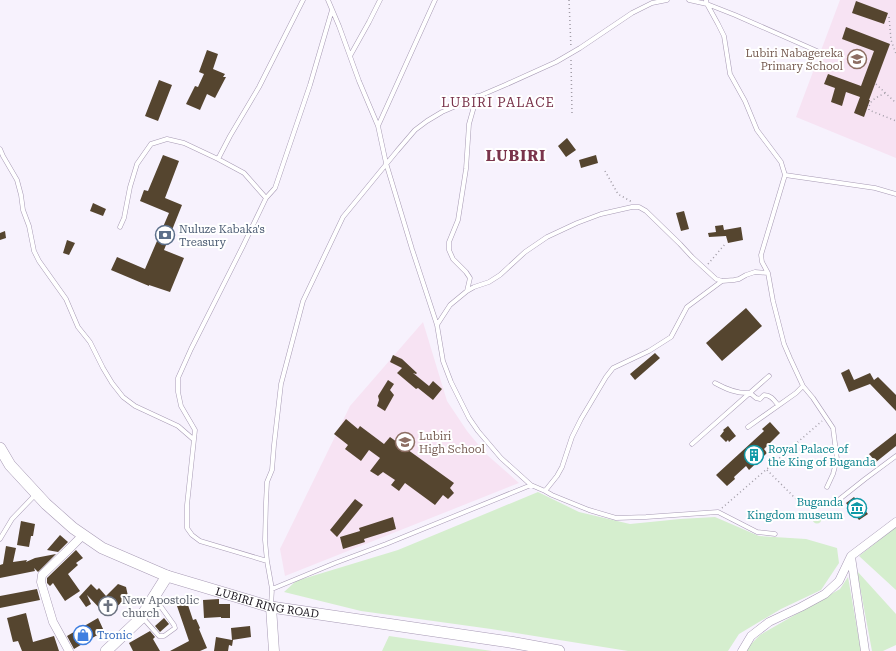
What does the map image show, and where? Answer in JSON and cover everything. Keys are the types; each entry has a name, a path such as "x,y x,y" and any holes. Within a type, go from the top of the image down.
{"main road":[{"name":"LUBIRI RING ROAD","path":"0,448 5,464 46,504 83,535 102,548 167,576 271,607 502,641 559,651"},
{"path":"106,651 142,616 167,576"}],"street":[{"path":"742,651 751,636 769,622 825,594 839,580 851,556 896,522"},
{"path":"69,651 53,622 41,578 42,575 83,535"},
{"path":"851,556 864,651"},
{"path":"271,607 274,651"}],"lane":[{"path":"218,159 259,87 303,0"},
{"path":"328,0 378,126 386,163 437,325 443,361 451,382 469,418 478,431 501,458 531,485 588,510 616,518 718,512 758,532 775,534"},
{"path":"350,56 380,0"},
{"path":"378,126 435,0"},
{"path":"271,607 272,589 265,540 267,482 272,470 281,384 303,301 343,217 386,163 415,130 427,121 442,112 556,62 580,48 632,13 652,3 667,0"},
{"path":"689,0 707,1 817,51"},
{"path":"707,1 724,36 730,74 745,101 758,130 781,162 785,175 761,255 762,262 768,273 773,301 784,344 803,386 833,428 836,459 834,474 827,487"},
{"path":"267,561 200,541 192,535 187,528 193,439 195,430 181,406 178,392 178,378 266,198 275,188 310,86 332,10"},
{"path":"466,291 470,278 453,259 449,250 449,242 458,220 466,169 469,124 477,96"},
{"path":"120,227 124,218 130,187 137,164 151,144 167,139 184,143 244,173 266,198"},
{"path":"0,149 17,180 34,251 39,261 66,299 78,326 90,342 112,383 123,397 135,406 178,426 193,439"},
{"path":"785,175 875,188 896,194"},
{"path":"437,325 450,305 466,291 489,282 500,275 525,252 547,237 601,214 632,207 639,207 646,211 705,269 722,281"},
{"path":"545,490 557,476 562,467 572,437 581,419 613,368 649,351 671,337 687,307 722,281 739,279 756,272 768,273"},
{"path":"692,444 769,376"},
{"path":"715,382 741,394 750,393 756,398 760,399 764,395 767,395 778,405"},
{"path":"748,427 796,393 803,386"},
{"path":"836,502 896,456"},
{"path":"272,589 531,485"},
{"path":"0,539 12,519 37,494"},
{"path":"142,616 159,636 164,636 174,628 174,625 154,597"}],"path":[{"path":"888,18 891,40 896,54"},
{"path":"876,84 896,103"},
{"path":"885,93 872,101 869,110 896,121"},
{"path":"605,171 618,194 639,207"},
{"path":"705,269 726,243"},
{"path":"718,512 826,417"},
{"path":"766,470 800,504"}],"shaded area":[{"name":"Lubiri Nabagereka Primary School","path":"840,0 896,0 896,158 796,117"},
{"name":"Lubiri High School","path":"423,322 447,401 467,431 486,454 519,483 285,576 280,549 350,406"}],"green space":[{"path":"538,492 579,512 630,524 715,517 759,536 806,539 837,548 839,563 821,590 781,609 739,634 728,651 628,651 491,629 361,611 284,592 296,581 398,550"},
{"path":"817,514 822,519 817,524 812,519"},
{"path":"896,527 896,590 859,556"},
{"path":"857,571 896,614 896,645 883,651 872,651"},
{"path":"848,577 861,651 745,651 760,635 840,589"},
{"path":"389,636 492,651 382,651"}],"building":[{"path":"856,1 888,13 884,24 852,13"},
{"path":"846,27 890,44 864,117 854,113 860,97 846,92 842,106 831,102 835,88 824,84 828,74 861,86 874,51 842,39"},
{"path":"207,50 218,54 213,69 225,74 223,77 226,77 215,98 207,94 200,110 186,104 195,86 198,87 204,74 199,72"},
{"path":"159,80 172,85 158,121 145,116"},
{"path":"567,138 576,150 566,157 558,146"},
{"path":"163,155 179,161 165,198 182,205 164,250 184,258 170,292 149,286 111,270 117,257 145,269 169,213 140,201 144,190 148,191"},
{"path":"596,155 598,163 581,168 579,160"},
{"path":"93,203 106,209 103,216 90,211"},
{"path":"684,211 689,229 681,231 676,213"},
{"path":"723,225 724,230 741,227 743,240 728,243 726,236 709,237 708,233 716,232 715,226"},
{"path":"5,231 6,238 0,240 0,233"},
{"path":"67,240 75,243 69,255 63,253"},
{"path":"746,308 762,326 722,361 706,343"},
{"path":"655,353 660,358 635,380 630,374"},
{"path":"393,355 402,359 417,373 413,373 429,386 433,381 442,389 433,400 418,388 416,389 397,373 402,368 390,362"},
{"path":"849,369 854,380 870,373 874,380 878,377 896,395 896,411 870,384 849,392 841,373"},
{"path":"388,380 394,384 390,390 394,395 385,411 377,406 379,400 378,396"},
{"path":"346,419 358,429 360,426 384,444 390,437 454,483 450,488 454,493 448,499 443,495 435,505 405,483 399,491 391,485 395,480 383,472 378,476 370,471 380,458 369,450 361,461 345,449 348,445 334,434"},
{"name":"Royal Palace of the King of Buganda","path":"770,422 780,433 764,449 767,453 749,470 746,466 727,486 716,475 764,431 762,429"},
{"path":"728,426 736,436 729,442 728,440 726,442 720,436 724,431 723,430"},
{"path":"896,433 896,446 876,462 869,454"},
{"name":"Buganda Kingdom museum","path":"854,497 868,514 859,520 846,503"},
{"path":"355,499 363,505 337,537 330,530"},
{"path":"393,517 396,529 364,539 365,542 343,549 340,537 360,531 359,528"},
{"path":"21,521 35,524 29,547 17,545"},
{"path":"60,535 68,542 58,552 47,550"},
{"path":"6,546 16,548 13,562 27,560 26,562 35,558 56,554 38,572 34,568 35,571 0,578 0,565 3,564"},
{"path":"76,550 83,558 76,563 78,565 68,574 80,591 65,601 53,583 50,586 47,583 47,578"},
{"name":"New Apostolic church","path":"91,584 97,590 99,588 106,596 118,584 126,587 128,596 107,616 87,595 91,604 86,607 79,597"},
{"path":"37,589 40,600 0,608 0,596"},
{"path":"219,599 219,604 230,604 230,618 204,618 203,600"},
{"path":"187,602 193,620 196,619 207,648 200,651 170,651 189,641 177,606"},
{"path":"26,613 33,642 54,636 59,651 22,651 18,641 13,642 7,618"},
{"name":"Tronic","path":"98,618 104,631 74,649 67,636"},
{"path":"164,618 169,624 160,632 155,626"},
{"path":"250,626 251,637 232,640 231,628"},
{"path":"150,631 155,637 153,639 160,651 133,651 129,643"},
{"path":"216,637 233,640 232,646 229,645 228,651 214,651"}],"place":[{"name":"Lubiri Nabagereka Primary School","path":"857,59"},
{"name":"Nuluze Kabaka's Treasury","path":"165,235"},
{"name":"Lubiri High School","path":"405,442"},
{"name":"Royal Palace of the King of Buganda","path":"754,455"},
{"name":"Buganda Kingdom museum","path":"857,508"},
{"name":"New Apostolic church","path":"108,606"},
{"name":"Tronic","path":"83,635"}],"district":[{"name":"LUBIRI PALACE","path":"498,102"},
{"name":"LUBIRI","path":"516,156"}]}
